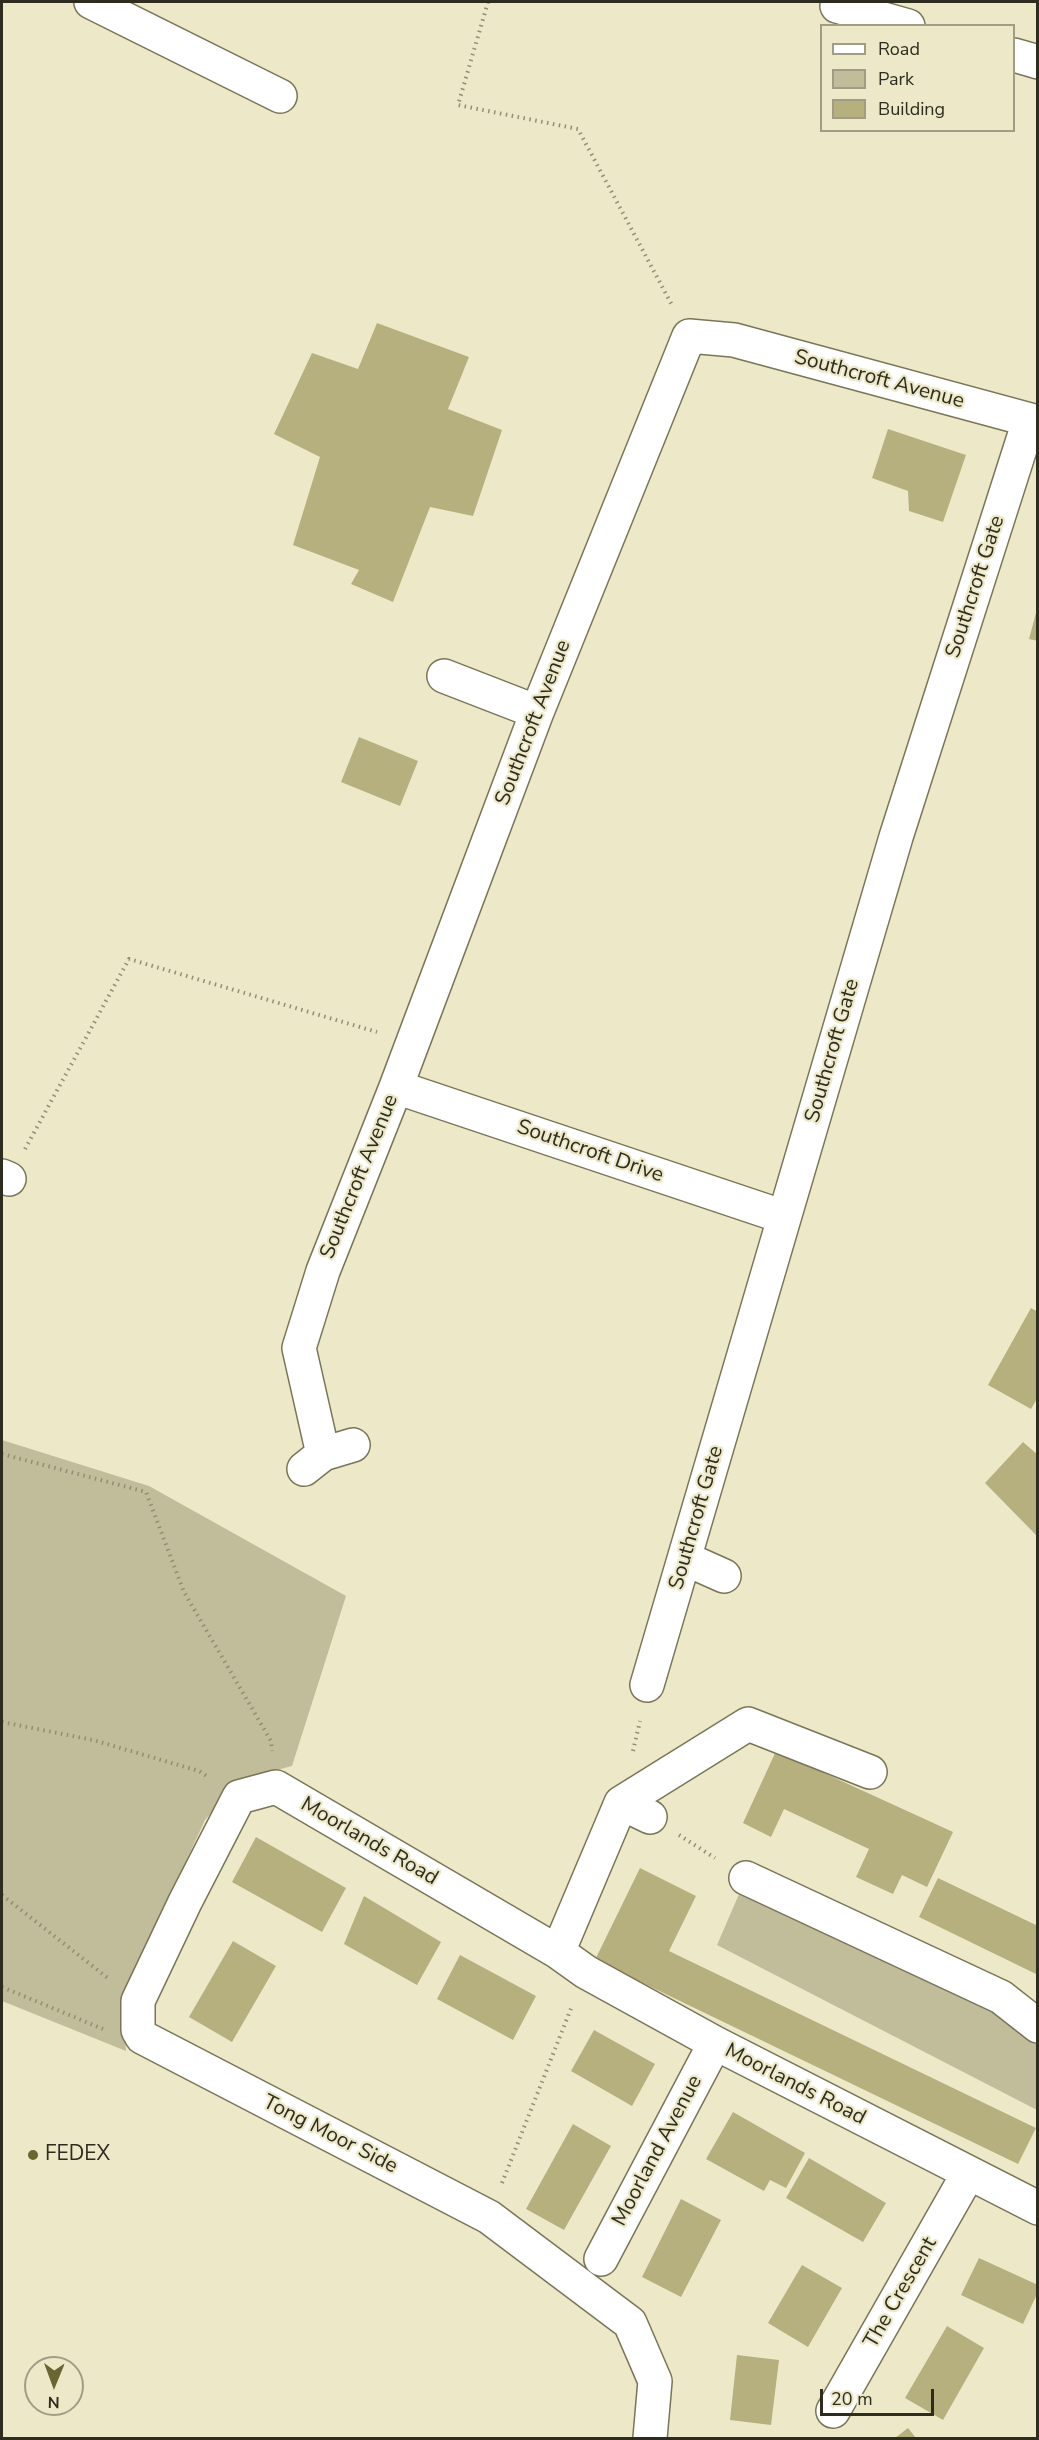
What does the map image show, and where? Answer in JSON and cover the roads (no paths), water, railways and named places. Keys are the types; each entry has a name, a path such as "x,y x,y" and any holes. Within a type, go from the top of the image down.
{"street":[{"path":"91,2 280,96"},
{"path":"837,6 901,24"},
{"path":"1015,55 1038,62"},
{"name":"Southcroft Avenue","path":"327,1456 300,1348 323,1271 396,1087 537,712 689,336 734,340 1033,421"},
{"name":"Southcroft Gate","path":"647,1685 686,1559 896,837 1033,421"},
{"path":"444,676 537,712"},
{"name":"Southcroft Drive","path":"396,1087 784,1217"},
{"path":"686,1559 724,1576"},
{"path":"558,1952 621,1803 748,1724 870,1772"},
{"name":"Moorlands Road","path":"142,2037 138,2030 138,2001 184,1902 239,1797 276,1787 558,1952 586,1972 715,2043 1038,2208"},
{"path":"621,1803 650,1817"},
{"path":"746,1878 1001,1997 1038,2025"},
{"name":"Tong Moor Side","path":"142,2037 489,2217 630,2323 655,2382 650,2439"},
{"name":"Moorland Avenue","path":"601,2259 715,2043"},
{"name":"The Crescent","path":"833,2411 968,2174"}],"place":[{"name":"FEDEX","path":"33,2155"}]}
